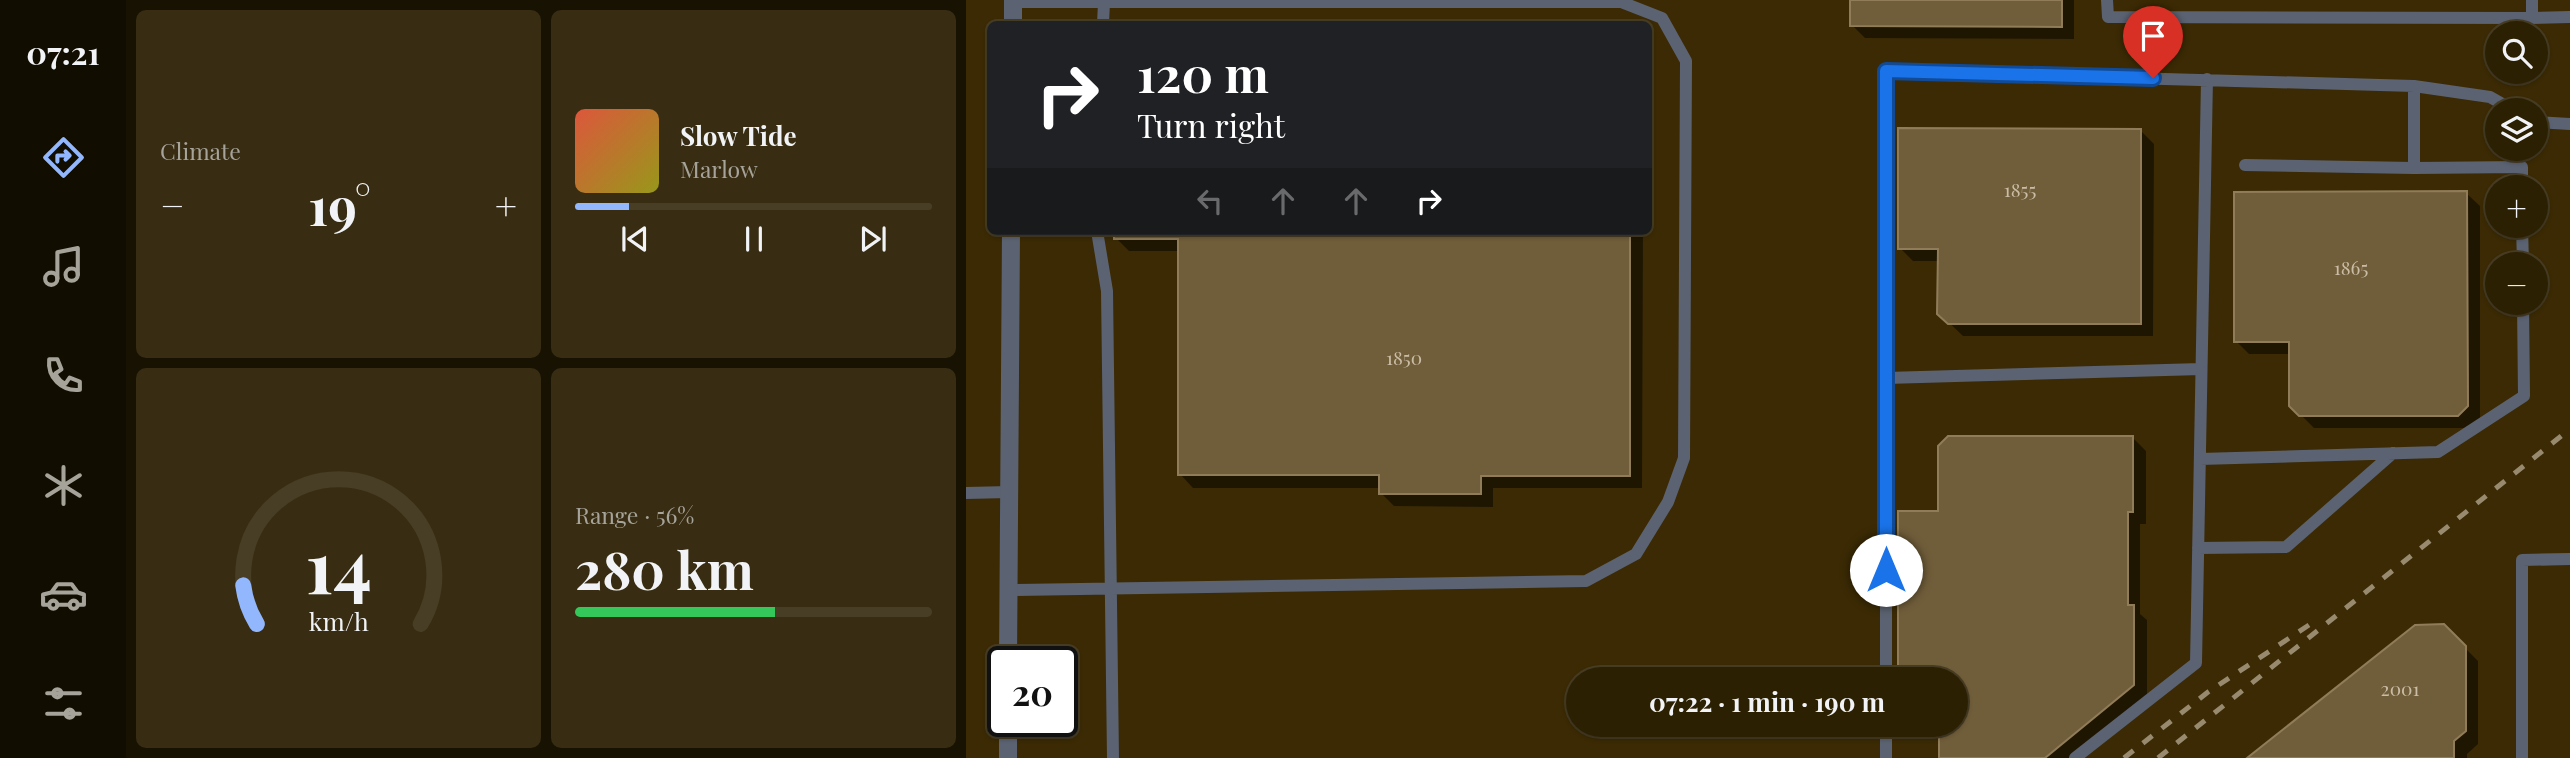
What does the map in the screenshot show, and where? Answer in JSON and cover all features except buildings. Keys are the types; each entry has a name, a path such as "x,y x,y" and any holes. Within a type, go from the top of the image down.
{"street":[{"path":"1013,1 1013,21"},
{"path":"1008,646 1011,235"},
{"path":"1008,737 1008,758"}],"lane":[{"path":"2107,0 2108,17 2570,17"},
{"path":"2532,0 2532,18"},
{"path":"1009,590 1586,581 1636,554 1668,502 1684,458 1686,61 1662,18 1621,2 1013,1"},
{"path":"1103,21 1104,2"},
{"path":"1886,667 1886,71 2414,86 2492,98"},
{"path":"2075,758 2196,663 2207,79"},
{"path":"2414,86 2414,167"},
{"path":"2548,123 2570,124"},
{"path":"2245,165 2522,167 2522,175"},
{"path":"1098,235 1107,291 1113,758"},
{"path":"2200,459 2438,452 2524,396 2523,315"},
{"path":"1886,378 2201,369"},
{"path":"2198,548 2286,547 2393,453"},
{"path":"966,493 1009,492"},
{"path":"2522,758 2522,560 2570,559"},
{"path":"1886,737 1886,758"}],"railway":[{"path":"2158,758 2570,429"},
{"path":"2124,758 2208,692 2312,623"}],"route":[{"path":"1886,570 1886,71 2153,78"}]}
